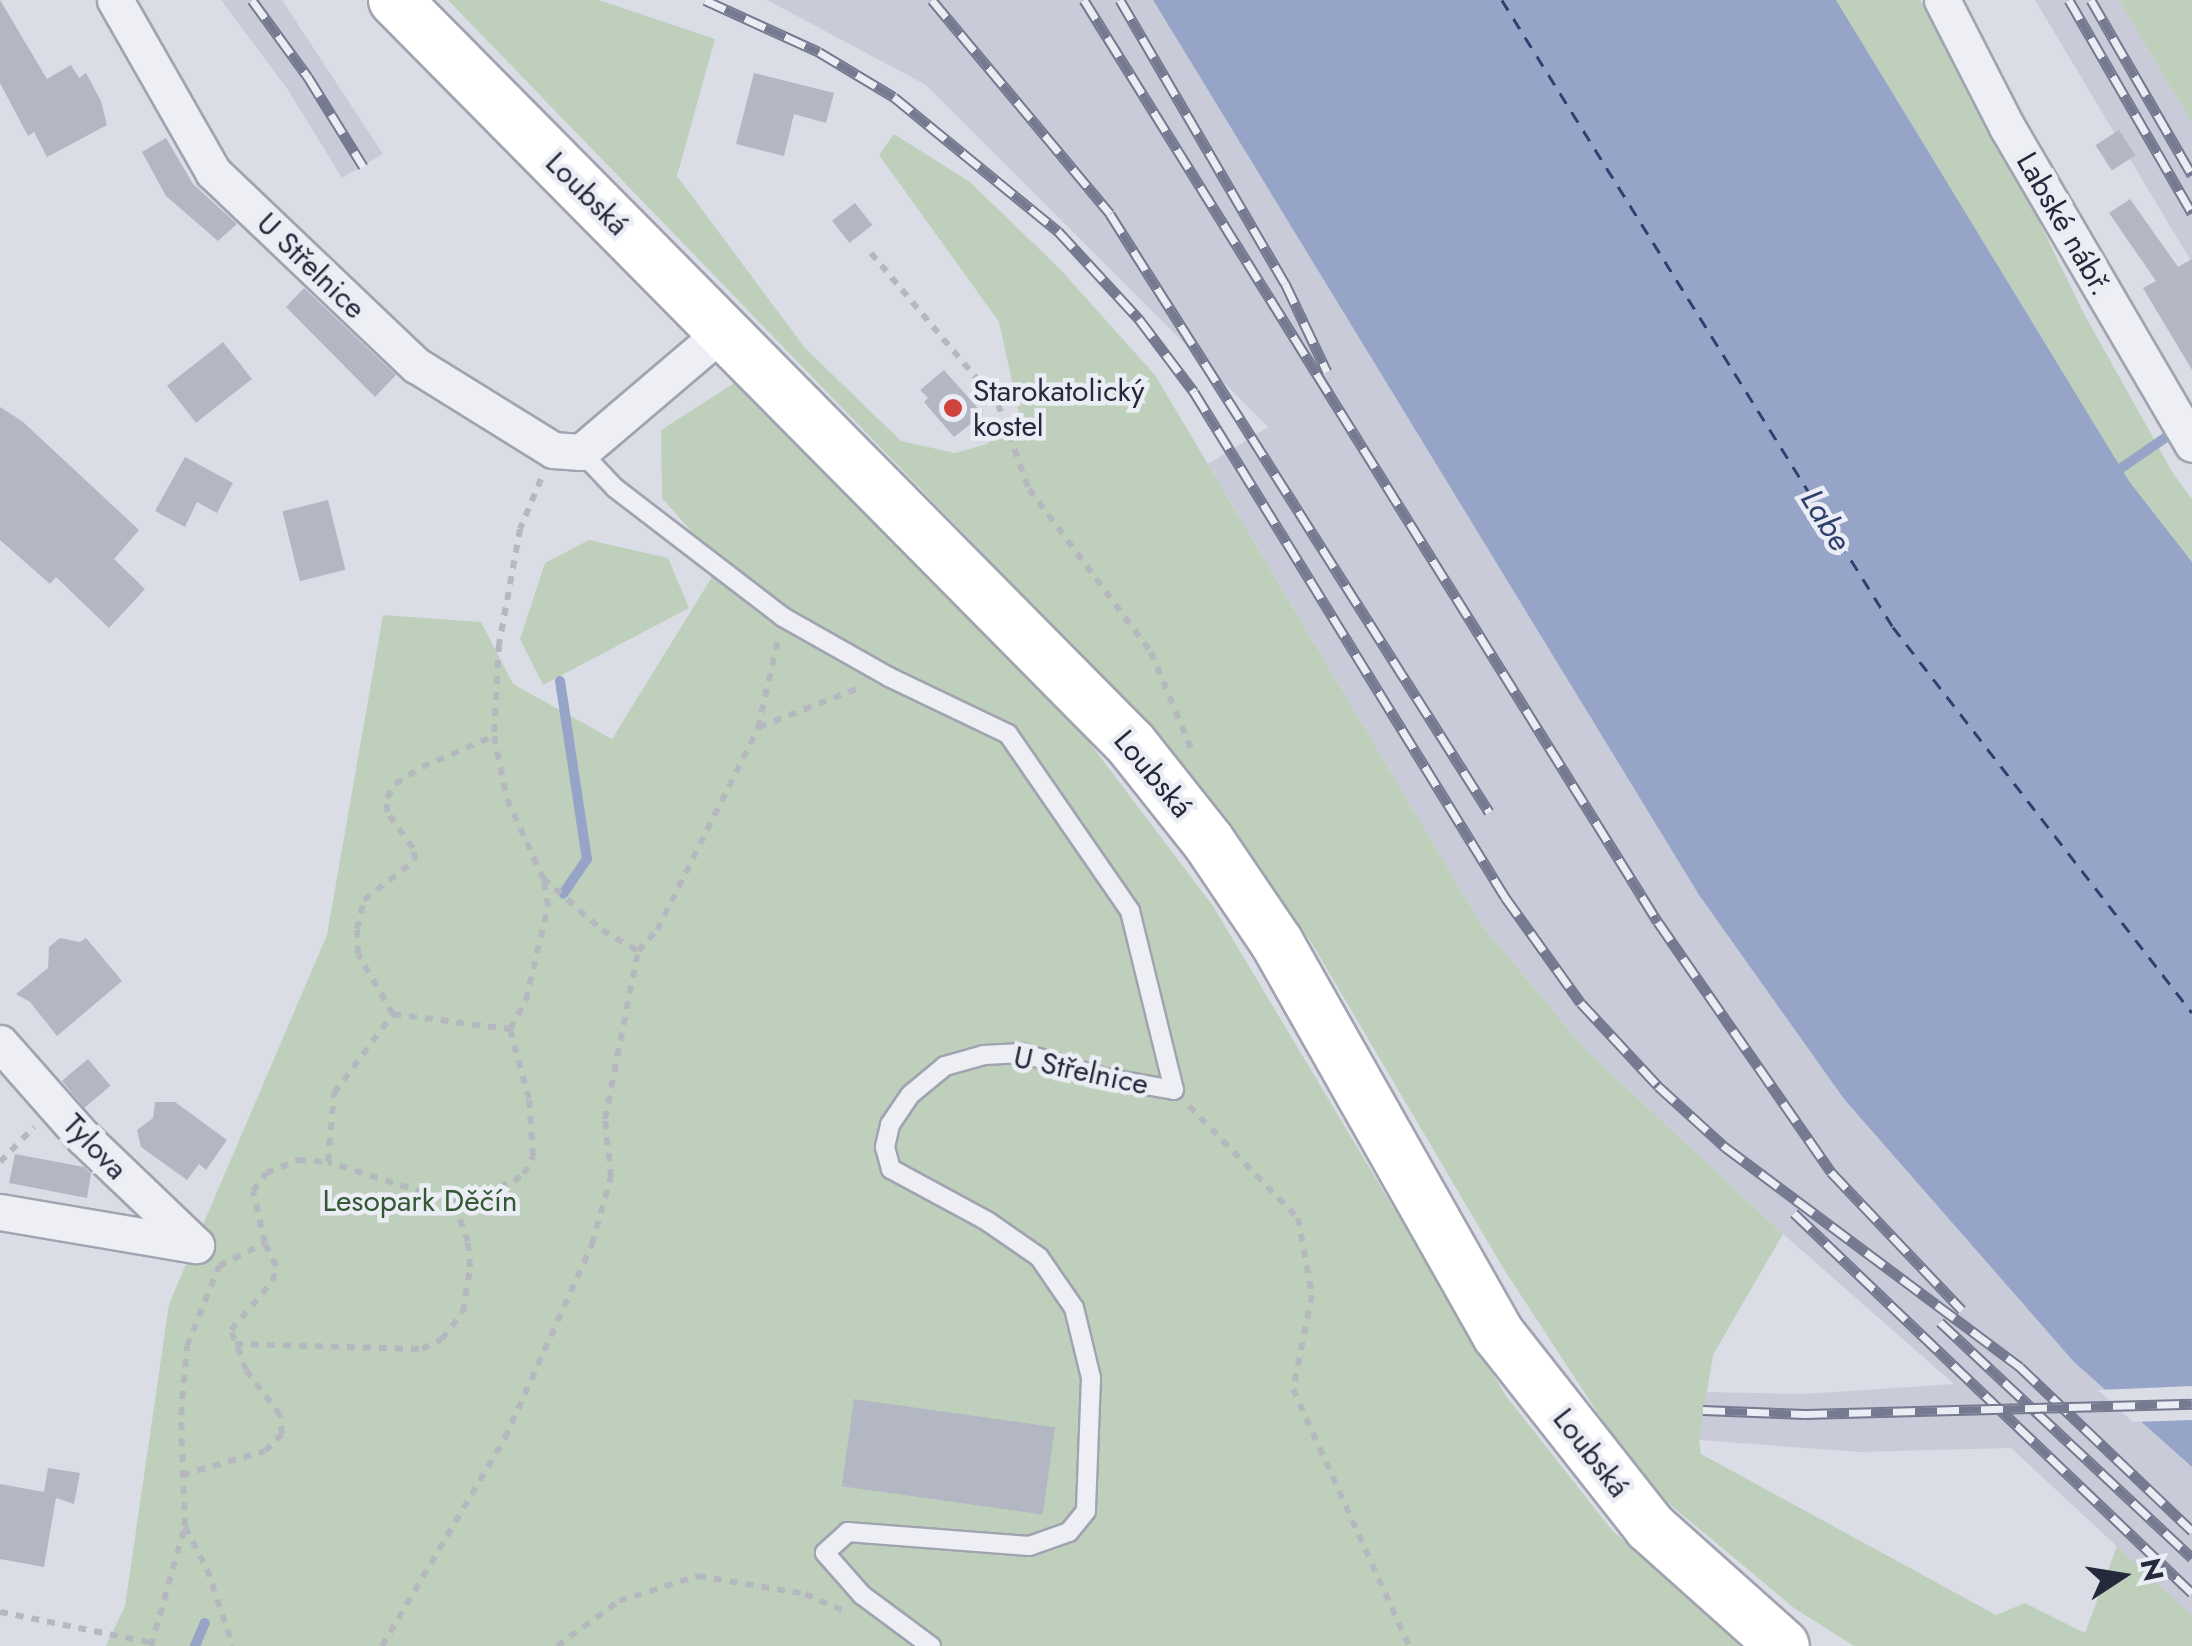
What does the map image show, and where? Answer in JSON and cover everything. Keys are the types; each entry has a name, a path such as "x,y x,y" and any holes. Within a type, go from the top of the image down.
{"main road":[{"name":"Loubská","path":"395,0 1131,744 1208,840 1277,942 1499,1335 1650,1527 1783,1646"}],"street":[{"name":"U Střelnice","path":"115,0 213,172 416,366 567,451"},
{"name":"Labské nábř.","path":"1942,0 2008,127 2191,439"},
{"path":"567,451 723,332"},
{"name":"Tylova","path":"0,1042 56,1106 196,1245 0,1212"}],"lane":[{"name":"U Střelnice","path":"567,451 783,617 889,676 1008,734 1130,911 1174,1090 1105,1078 1022,1053 984,1055 944,1066 910,1095 890,1124 886,1147 891,1170 987,1221 1040,1258 1074,1308 1091,1378 1086,1510 1069,1532 1029,1546 848,1532 825,1553 862,1595 930,1646"}],"path":[{"path":"872,253 998,404 1029,489 1151,652 1195,767"},
{"path":"182,1475 264,1451 282,1434 280,1415 246,1370 231,1330 273,1281 276,1266 265,1243 253,1191 266,1173 298,1160 328,1162 454,1202 514,1182 524,1174 533,1156 530,1099 510,1029 526,1000 548,906 543,878 507,799 494,736 508,586 520,529 567,451"},
{"path":"382,1646 504,1438 592,1244 611,1177 605,1119 638,951 657,930 758,728 783,617"},
{"path":"758,728 889,676"},
{"path":"393,1014 358,954 356,930 364,900 415,860 413,848 388,812 387,798 395,784 422,768 494,736"},
{"path":"543,878 602,930 638,951"},
{"path":"393,1014 510,1029"},
{"path":"328,1162 334,1093 393,1014"},
{"path":"1174,1090 1298,1218 1312,1295 1293,1388 1409,1646"},
{"path":"0,1162 56,1106"},
{"path":"235,1344 422,1349 442,1339 463,1312 470,1267 468,1242 454,1202"},
{"path":"0,1612 152,1644 185,1526 181,1414 187,1346 219,1266 265,1243"},
{"path":"185,1526 207,1570 233,1646"},
{"path":"557,1646 619,1601 698,1576 804,1594 856,1616"}],"shaded area":[{"path":"221,0 282,0 383,154 342,178 288,90"},
{"path":"767,0 1153,0 1699,895 1844,1099 2074,1362 2192,1467 2192,1616 2011,1448 1860,1452 1699,1440 1705,1392 1803,1394 1954,1384 1783,1234 1586,1050 1481,924 1208,464 1268,427 926,85"},
{"path":"2035,0 2119,0 2192,123 2192,263"}],"green space":[{"path":"448,0 599,0 715,39 677,176 805,348 901,441 955,453 987,444 1020,418 999,322 879,155 894,134 970,182 1059,268 1155,375 1481,924 1586,1050 1783,1234 1713,1355 1699,1440 1701,1454 1996,1615 2025,1603 2085,1633 2117,1546 2192,1616 2192,1646 1854,1646 1794,1608 1643,1482 1505,1271 1311,942 1169,746"},
{"path":"1836,0 1920,0 1991,122 2083,312 2174,475 2192,499 2192,562 2129,481"},
{"path":"2119,0 2192,0 2192,123"},
{"name":"Lesopark Děčín","path":"736,382 953,592 1073,721 1213,906 1506,1396 1611,1529 1740,1646 106,1646 125,1606 169,1304 327,935 383,615 481,622 513,684 612,739 720,564 662,498 661,430"},
{"path":"589,540 668,558 689,608 543,685 520,639 545,563"}],"water":[{"name":"Labe","path":"1153,0 1836,0 2129,481 2192,562 2192,1467 2074,1362 1844,1099 1699,895"}],"pier":[{"path":"2192,1386 2192,1420 2133,1422 2098,1390"}],"building":[{"path":"0,0 47,79 71,65 79,78 86,73 101,101 107,125 47,157 34,132 28,136 0,83"},
{"path":"754,73 834,93 826,123 794,114 784,156 736,144"},
{"path":"2119,130 2135,155 2112,170 2096,145"},
{"path":"166,138 193,184 237,224 218,241 166,196 142,152"},
{"path":"2130,199 2178,267 2192,259 2192,370 2143,288 2156,281 2109,213"},
{"path":"855,203 872,225 849,243 832,221"},
{"path":"304,288 396,375 375,397 286,307"},
{"path":"223,342 252,379 196,423 167,386"},
{"name":"Starokatolický kostel","path":"944,370 983,414 954,437 924,402 928,398 920,390"},
{"path":"0,407 22,421 139,530 114,559 145,589 109,628 56,577 50,584 0,540"},
{"path":"185,457 233,483 217,513 197,502 185,527 155,511"},
{"path":"328,500 345,570 300,581 282,511"},
{"path":"60,938 80,942 86,938 122,981 57,1036 30,1002 16,994 48,968 49,947"},
{"path":"88,1059 110,1086 84,1108 62,1081"},
{"path":"155,1102 175,1102 227,1140 206,1170 199,1164 187,1180 141,1147 137,1130 153,1118"},
{"path":"15,1154 84,1167 91,1174 87,1198 9,1183"},
{"path":"854,1399 1055,1427 1043,1514 842,1486"},
{"path":"48,1468 80,1473 74,1504 56,1498 44,1567 0,1559 0,1484 44,1492"}],"waterway":[{"path":"2111,475 2175,431"},
{"path":"560,681 587,859 563,894"},
{"path":"195,1646 205,1623"}],"ferry route":[{"path":"1502,0 1893,627 2192,1013"}],"railway":[{"path":"252,0 308,77 363,166"},
{"path":"705,0 819,52 894,97 1058,231 1139,319 1194,392 1505,897 1581,1003 1658,1086 1725,1147 2020,1367 2192,1531"},
{"path":"932,0 1110,214 1489,812"},
{"path":"1084,0 1658,922 1831,1172 1962,1310"},
{"path":"1120,0 1285,283 1327,372"},
{"path":"2069,0 2192,213"},
{"path":"2091,0 2192,175"},
{"path":"1794,1213 2192,1593"},
{"path":"1940,1322 2192,1558"},
{"path":"1703,1410 1805,1414 2192,1404"}],"place":[{"name":"Starokatolický kostel","path":"953,408"}]}
